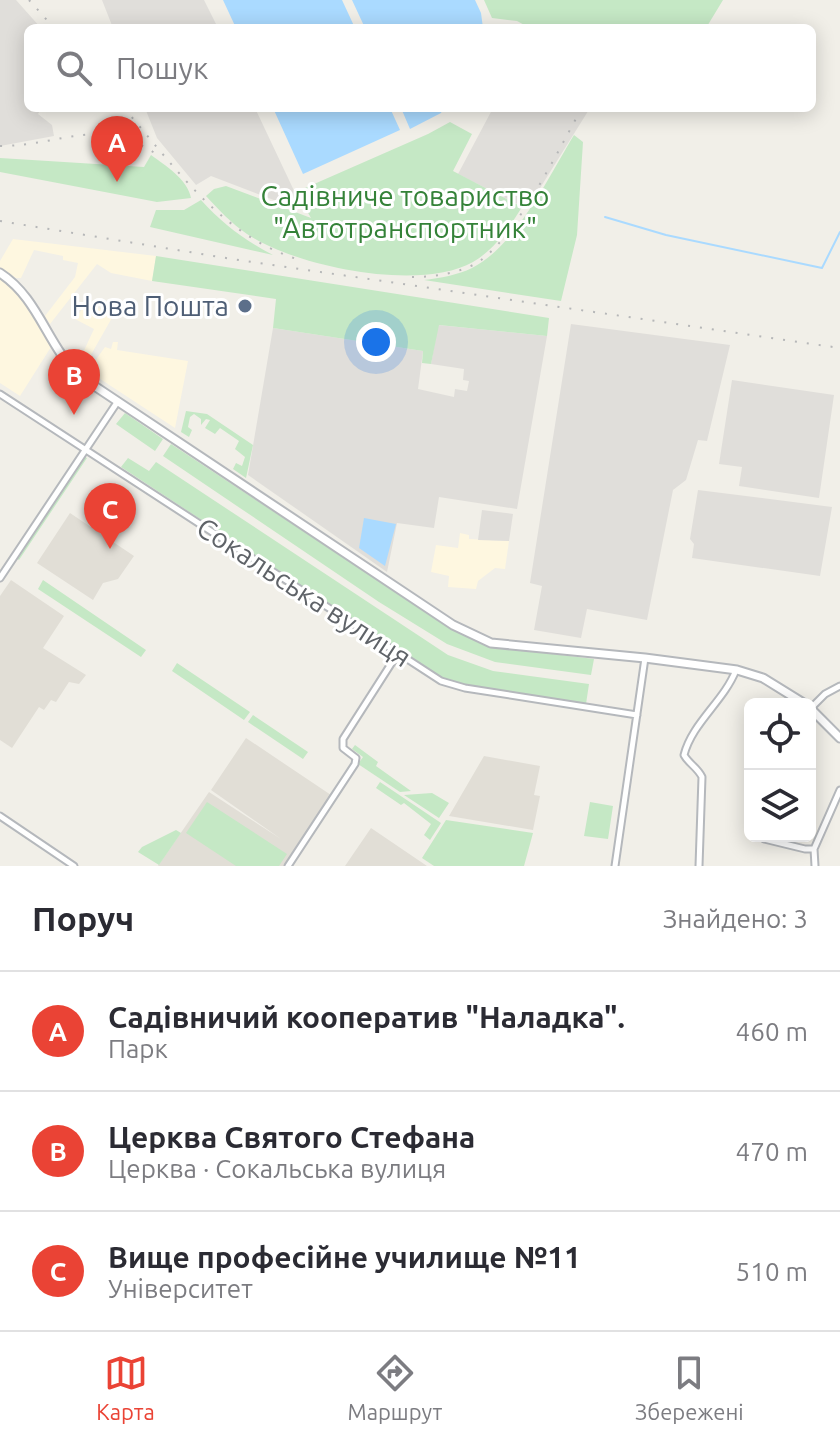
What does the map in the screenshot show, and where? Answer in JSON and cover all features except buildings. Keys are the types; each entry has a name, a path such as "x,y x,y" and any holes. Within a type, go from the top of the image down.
{"street":[{"path":"0,273 17,286 33,305 73,370 356,563 468,633 499,644 737,670 763,678 795,698"},
{"name":"Сокальська вулиця","path":"0,394 452,686 637,715"},
{"path":"0,578 118,401"},
{"path":"288,866 355,764 356,758 343,748 343,739 398,653"},
{"path":"615,866 645,658"},
{"path":"699,866 702,777 697,767 684,755 687,743 723,696 737,670"},
{"path":"816,702 840,686"},
{"path":"816,714 840,738"},
{"path":"815,866 814,849 840,790"},
{"path":"0,816 74,866"},
{"path":"779,842 814,849"}],"shaded area":[{"path":"0,0 16,0 37,24 24,24 24,112 39,112 52,125 54,136 0,146"},
{"path":"102,0 204,0 216,24 111,24"},
{"path":"147,112 257,112 297,197 295,208 211,176 196,185 157,138"},
{"path":"491,112 588,112 527,209 458,174"},
{"path":"13,239 156,256 152,281 111,273 97,264 50,324 45,316 75,277 78,263 63,260 63,256 34,250 21,278 16,278 0,267 0,261"},
{"path":"0,276 30,307 51,347 20,396 0,383"},
{"path":"87,302 113,316 88,360 81,357 94,329 75,319"},
{"path":"571,324 730,345 707,441 698,440 686,480 673,490 647,620 587,609 581,638 534,630 542,586 530,583"},
{"path":"438,325 547,336 517,509 439,497 434,528 397,523 387,572 248,475 273,328 423,351 418,389 454,397 455,389 467,391 469,381 463,380 464,369 431,364"},
{"path":"113,342 118,342 117,350 188,361 175,428 88,371 105,347 111,349"},
{"path":"732,380 834,395 819,498 739,486 742,467 719,464"},
{"path":"698,490 832,507 820,576 692,558 694,544 690,539"},
{"path":"482,510 513,514 509,541 478,540"},
{"path":"70,513 134,556 118,579 103,583 93,600 37,563"},
{"path":"460,533 469,535 469,539 509,541 505,569 495,568 478,581 476,589 448,587 449,576 431,572 436,545 458,548"},
{"path":"11,580 64,616 43,648 86,675 79,684 69,682 56,702 51,700 44,710 39,707 12,748 0,740 0,596"},
{"path":"246,738 331,795 285,866 158,866 209,792 281,839 211,790"},
{"path":"484,756 540,766 534,795 540,796 533,830 449,816"},
{"path":"371,828 427,866 345,866"}],"green space":[{"path":"484,0 723,0 708,24 523,24 492,18"},
{"name":"Садівниче товариство \"Автотранспортник\"","path":"450,122 472,134 453,171 522,207 488,251 473,262 450,271 422,275 358,272 296,257 247,234 206,196 214,189 226,186 311,218 303,204 305,188"},
{"path":"574,135 583,142 577,235 561,301 424,280 472,268 503,244 530,209"},
{"path":"151,155 181,179 191,198 157,202 0,172 0,158 144,167"},
{"name":"Садівниче товариство \"Автотранспортник\"","path":"201,200 234,231 273,255 150,227 156,210 184,210"},
{"path":"156,256 549,318 547,336 439,325 431,364 422,363 423,351 273,328 276,299 152,281"},
{"path":"186,411 207,414 253,445 246,478 233,469 236,463 242,466 245,457 235,449 239,441 220,428 215,434 205,428 210,420 206,419 201,425 201,419 194,414 190,417 188,427 192,430 189,437 181,432"},
{"path":"125,413 163,439 155,451 116,424"},
{"path":"171,444 455,631 495,647 594,659 591,675 495,662 447,644 379,602 163,456"},
{"path":"83,456 87,458 19,560 16,558"},
{"path":"128,458 149,471 156,462 448,655 493,671 589,684 586,704 456,684 440,677 121,467"},
{"path":"43,580 146,650 141,657 38,589"},
{"path":"177,663 250,712 244,720 172,671"},
{"path":"253,715 308,752 303,759 248,722"},
{"path":"355,745 378,762 376,766 411,791 400,792 358,764 363,757 352,749"},
{"path":"380,782 441,823 430,840 424,835 431,824 404,803 401,805 376,788"},
{"path":"432,793 449,803 439,818 404,795"},
{"path":"207,802 287,854 279,866 236,866 186,833"},
{"path":"590,802 613,806 608,839 584,836"},
{"path":"446,820 533,833 524,866 434,866 422,858"},
{"path":"176,830 181,833 159,865 138,852 142,847"}],"water":[{"path":"223,0 342,0 353,24 234,24"},
{"path":"352,0 475,0 482,24 363,24"},
{"path":"275,112 392,112 400,130 303,174"},
{"path":"403,112 441,112 441,113 410,129"},
{"path":"364,518 396,524 385,566 359,548"}],"waterway":[{"path":"605,217 666,235 822,268 840,232"}],"railway":[{"path":"29,0 50,24"},
{"path":"127,112 202,198 223,217 246,235 300,260"},
{"path":"412,277 458,271 488,254 504,238 534,194 580,112"},
{"path":"0,146 99,134 138,144 159,156"},
{"path":"0,221 232,259 840,348"}],"place":[{"name":"Садівничий кооператив \"Наладка\".","path":"117,182"},
{"name":"Нова Пошта","path":"245,306"},
{"name":"Церква Святого Стефана","path":"74,415"},
{"name":"Вище професійне училище №11","path":"110,549"}]}
